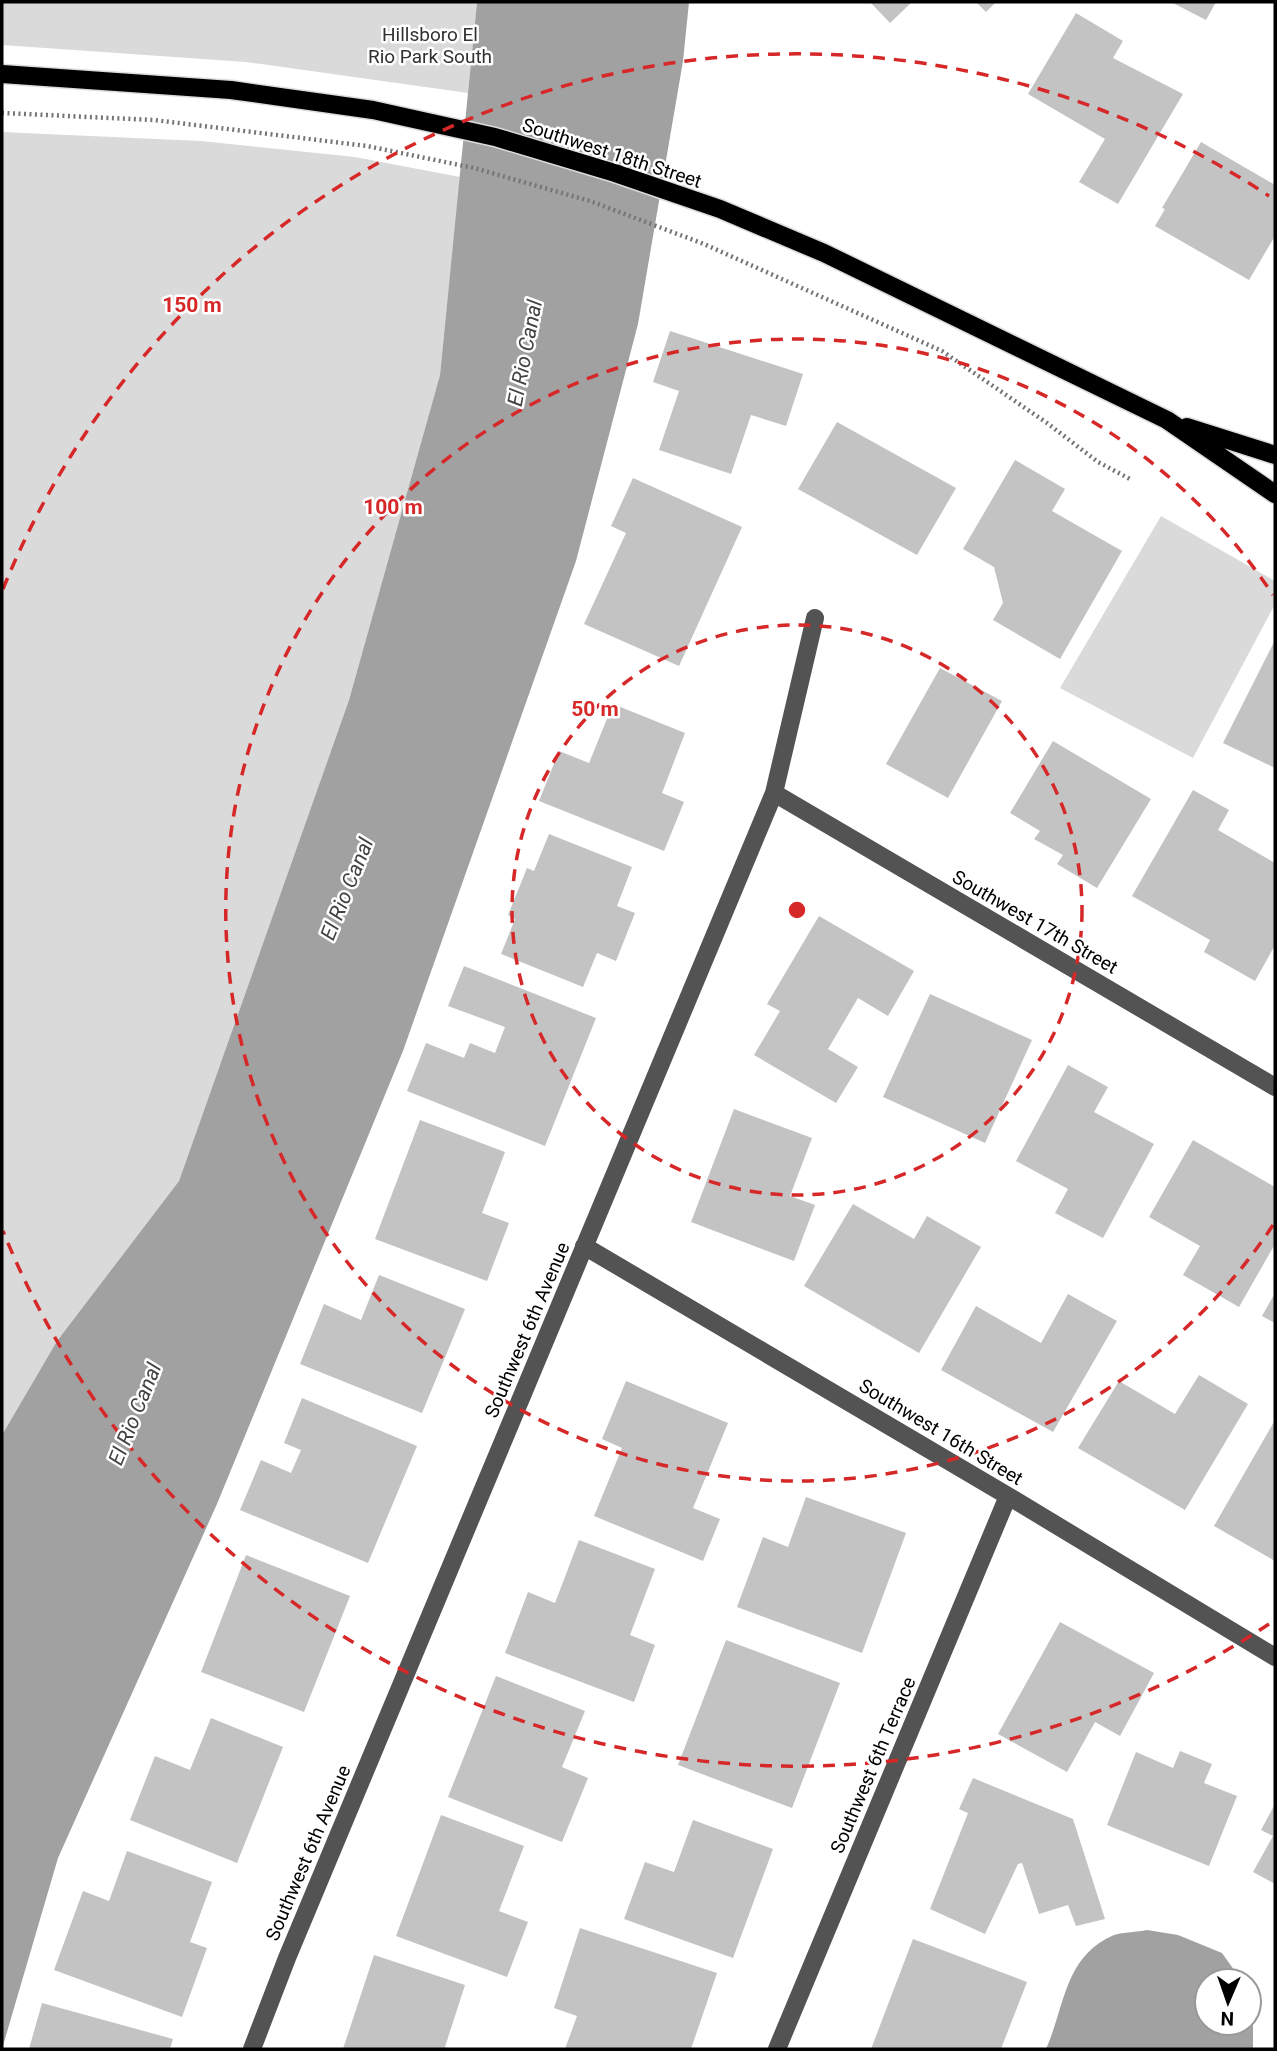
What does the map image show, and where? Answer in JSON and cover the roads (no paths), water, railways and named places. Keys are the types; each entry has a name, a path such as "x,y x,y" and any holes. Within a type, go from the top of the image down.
{"main road":[{"name":"Southwest 18th Street","path":"2,74 230,90 373,110 495,138 615,173 720,209 824,253 1167,421 1275,494"},
{"name":"Southwest 18th Street","path":"1167,421 1275,455"}],"street":[{"name":"Southwest 6th Avenue","path":"252,2049 297,1933 774,793 816,618"},
{"name":"Southwest 17th Street","path":"774,793 1275,1087"},
{"name":"Southwest 16th Street","path":"584,1246 1275,1657"},
{"name":"Southwest 6th Terrace","path":"777,2049 1008,1496"}],"water":[{"name":"El Rio Canal","path":"477,2 689,2 683,61 638,324 576,561 403,1051 217,1504 58,1858 2,2049 2,1435 57,1341 179,1181 349,700 440,375"},
{"path":"1147,1930 1178,1935 1222,1953 1232,1967 1193,1967 1193,2037 1253,2037 1253,2049 1046,2049 1068,1984 1076,1969 1098,1944 1122,1933"}],"park label":[{"name":"Hillsboro El Rio Park South","path":"430,45"}]}
